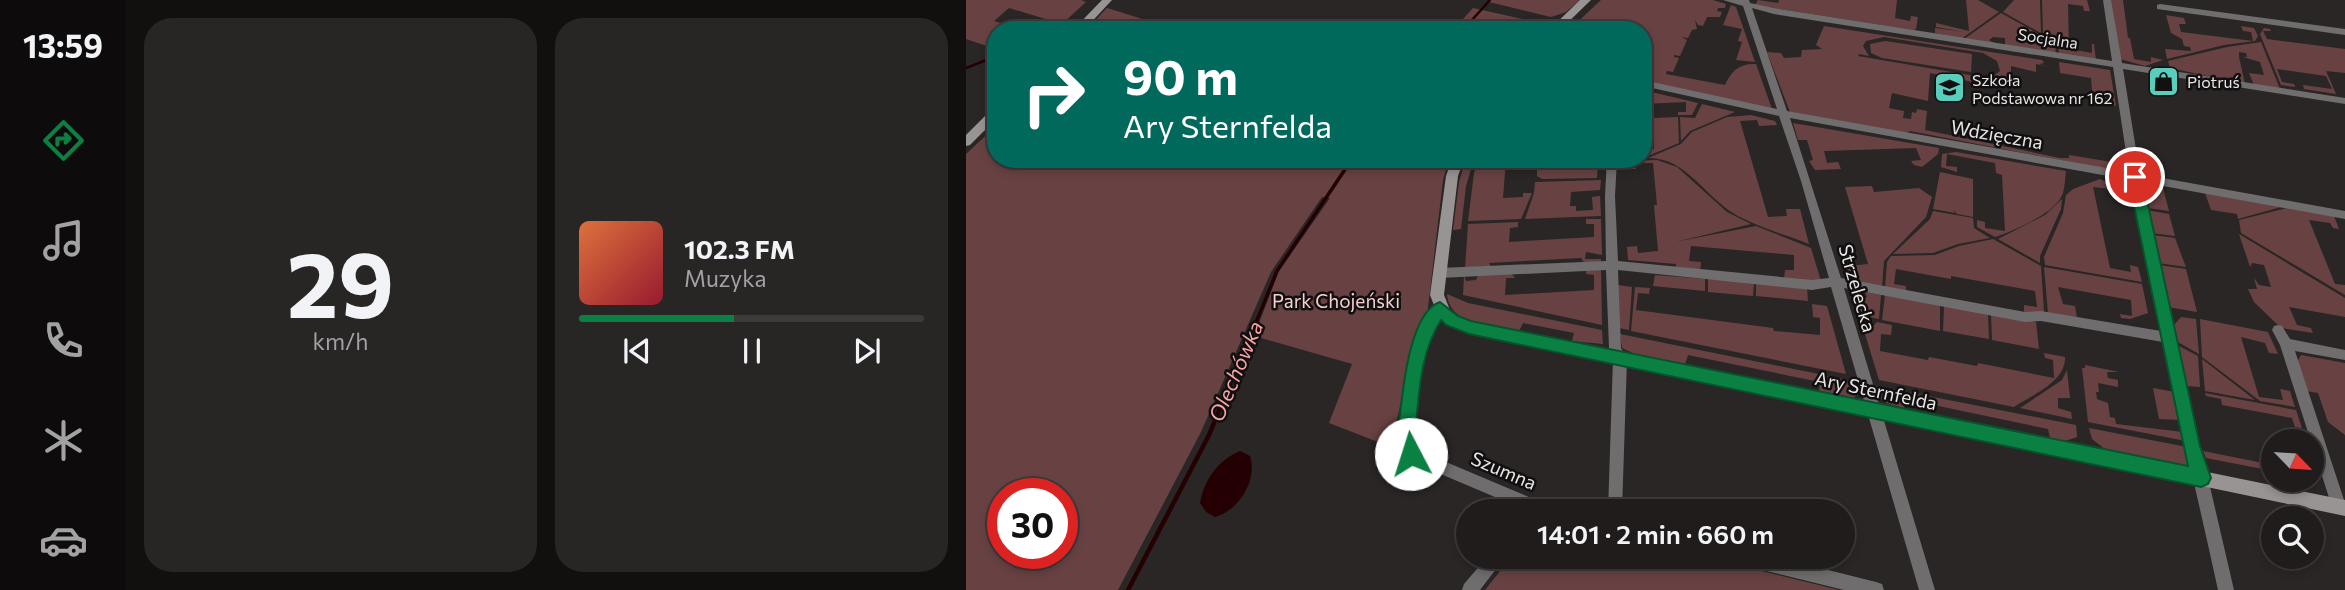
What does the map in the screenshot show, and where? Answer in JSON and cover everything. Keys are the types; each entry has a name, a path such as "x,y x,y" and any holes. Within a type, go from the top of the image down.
{"street":[{"path":"1087,21 1107,0"},
{"path":"1564,21 1586,0"},
{"path":"1727,0 1746,3"},
{"path":"2107,0 2135,177 2191,446 2201,478 2226,590"},
{"name":"Socjalna","path":"1746,3 2345,101"},
{"name":"Strzelecka","path":"1746,3 1807,181 1927,590"},
{"path":"2160,7 2345,32"},
{"name":"Wdzięczna","path":"1652,85 1785,113 2345,215"},
{"path":"966,142 987,121"},
{"path":"1405,445 1421,340 1440,309 1437,295 1455,168"},
{"path":"1612,168 1615,348 1620,359 1615,499"},
{"path":"1440,273 1613,265 1812,285 1836,282 2025,317 2041,316 2169,338"},
{"name":"Ary Sternfelda","path":"1440,309 1462,326 2342,507"},
{"path":"2278,330 2286,344 2342,507"},
{"path":"2286,344 2345,355"},
{"name":"Szumna","path":"1405,445 1415,456 1517,499"},
{"path":"1470,590 1487,569"},
{"path":"1791,569 1877,590"}],"green space":[{"path":"966,0 1086,2 1065,21 1052,21 1009,8 994,21 987,21 987,46 966,39"},
{"path":"1580,0 1566,12 1551,17 1489,2"},
{"path":"1601,0 1713,0 1726,4 1725,8 1718,8 1717,11 1722,12 1720,17 1707,17 1703,26 1698,25 1695,20 1697,29 1692,30 1688,38 1682,37 1687,40 1680,56 1674,55 1679,58 1673,72 1667,71 1666,74 1725,85 1737,69 1756,64 1772,109 1652,83 1652,21 1579,21"},
{"path":"1758,0 1778,3 1779,0 1897,0 1895,18 1910,21 1911,16 1918,17 1916,29 1913,30 1755,5"},
{"path":"1966,0 1978,0 1999,12 1961,39 1935,33 1935,28 1964,32 1936,27 1936,23 1969,31"},
{"path":"2014,0 2040,0 2041,33 2003,12"},
{"path":"2042,0 2087,0 2090,11 2084,11 2083,6 2068,4 2069,49 2092,53 2094,44 2096,60 2059,54 2058,43 2043,34"},
{"path":"2110,0 2123,0 2134,59 2151,62 2151,57 2163,60 2145,66 2120,59"},
{"path":"1731,5 1736,7 1755,62 1736,60 1742,42 1738,41 1742,29 1723,25"},
{"path":"1107,8 1149,21 1095,21"},
{"path":"1473,8 1531,21 1461,21"},
{"path":"2001,13 2055,43 2056,54 2005,46 2005,38 1993,37 1989,40 1994,43 1990,44 1964,39"},
{"path":"2166,15 2184,18 2186,24 2179,24 2181,32 2253,41 2251,32 2243,31 2241,26 2254,28 2258,36 2255,41 2224,45 2167,59 2165,49 2191,51 2190,47 2184,46 2182,39 2171,33"},
{"path":"1824,26 2042,60 2044,63 2039,64 2049,67 2036,64 2036,72 2011,66 2011,84 1988,80 1987,85 1930,73 1928,101 1892,93 1889,108 1904,111 1903,118 1911,119 1912,112 1916,113 1917,109 1927,111 1925,130 2060,158 2069,158 2069,155 2124,164 2125,169 2112,167 2112,170 1910,131 1906,133 1790,112 1767,52 1781,53 1784,58 1801,57 1802,50 1822,49 1816,45","holes":["1884,37 1983,53 1997,61 2000,71 1993,76 1981,77 1858,56 1869,56 1863,46 1866,41"]},
{"path":"2264,28 2271,31 2263,31 2267,39 2345,49 2345,73 2326,71 2336,94 2304,89 2303,85 2332,89 2326,76 2277,69 2282,82 2294,84 2295,87 2281,85 2260,34"},
{"path":"1885,41 1972,54 1971,72 1882,58 1871,53 1870,44"},
{"path":"2261,42 2280,89 2254,85 2249,73 2264,75 2260,62 2243,57 2247,57 2246,53 2239,52 2245,84 2170,68 2168,61 2227,47"},
{"path":"2059,62 2110,70 2116,106 2093,103 2091,78 2060,73"},
{"path":"1652,92 1698,103 1692,115 1678,115 1678,112 1686,112 1686,102 1652,104"},
{"path":"1702,104 1735,112 1690,131 1681,141 1680,117 1695,118"},
{"path":"1751,115 1775,121 1777,125 1759,126 1757,120 1740,121 1768,217 1787,216 1786,209 1800,209 1809,244 1742,218 1684,170 1661,159 1652,158 1681,144 1692,132 1727,117"},
{"path":"1678,117 1679,143 1652,154 1654,149 1654,118"},
{"path":"1793,123 1939,148 1938,154 1922,167 1911,161 1921,160 1916,148 1824,151 1827,163 1838,162 1841,169 1815,170 1809,161 1813,160 1807,140 1798,140"},
{"name":"Park Chojeński","path":"987,134 987,168 1446,168 1427,316 1411,356 1391,447 1329,423 1352,364 1254,336 1279,271 1330,198 1322,197 1271,272 1201,432 1118,590 966,590 966,154"},
{"path":"1956,152 2066,171 2063,193 2044,214 1995,237 1977,227 1977,220 1985,222 1985,228 2005,231 2002,175 1996,173 1995,163 1947,154 1946,166 1957,167 1957,172 1941,167 1942,154"},
{"path":"1652,160 1677,167 1727,212 1751,224 1675,242 1756,226 1811,248 1821,281 1784,279 1785,270 1794,270 1794,255 1691,246 1689,261 1701,262 1700,272 1676,267 1676,264 1628,260 1627,247 1637,246 1638,253 1658,251"},
{"path":"1463,168 1471,168 1466,186 1461,229 1453,230"},
{"path":"1476,168 1505,168 1503,198 1523,197 1523,193 1532,193 1521,219 1468,221"},
{"path":"1537,168 1598,168 1597,178 1542,179 1537,176"},
{"path":"1940,172 1973,179 1973,217 1957,214 1953,209 1955,213 1933,209"},
{"path":"2100,179 2124,191 2124,197 2113,195 2112,189 2093,187 2110,268 2131,272 2130,265 2138,267 2142,282 2045,265 2044,257 2063,213 2066,195 2073,189"},
{"path":"1601,180 1600,190 1571,192 1570,206 1576,206 1576,211 1593,210 1592,197 1600,196 1601,216 1525,219 1535,182"},
{"path":"2140,184 2163,188 2169,211 2147,208"},
{"path":"1872,186 1874,192 1919,188 1932,197 1926,217 1884,261 1882,287 1848,281 1841,260 1847,260 1849,266 1868,264 1845,187"},
{"path":"2205,193 2281,207 2238,219 2237,214 2211,210"},
{"path":"2062,199 2061,209 2040,256 2040,263 1998,239 2045,215"},
{"path":"2287,208 2334,216 2339,229 2333,228 2330,223 2309,220 2335,284 2345,285 2345,295 2241,233 2239,220"},
{"path":"2146,210 2169,214 2175,236 2151,233"},
{"path":"1933,211 1973,218 1974,228 1990,238 1958,244 1933,253 1893,254 1930,219"},
{"path":"1586,219 1601,219 1602,255 1586,252 1585,259 1601,259 1601,263 1585,264 1581,258 1489,263 1492,268 1465,269 1468,224 1518,222 1518,227 1510,228 1509,242 1594,237 1594,224 1586,224"},
{"path":"2239,234 2345,298 2345,317 2289,307 2297,325 2311,328 2313,333 2281,328 2254,302 2248,289 2257,289 2254,278 2259,285 2271,287 2264,265 2252,263 2250,267"},
{"path":"2152,235 2175,238 2186,267 2158,263"},
{"path":"1993,239 2041,266 2044,312 2024,314 2024,305 2037,307 2035,291 1951,276 1951,279 1896,269 1894,284 1906,286 1906,292 1885,288 1887,262 1891,256 1935,255 1959,246"},
{"path":"2159,265 2186,269 2197,312 2168,307"},
{"path":"2044,267 2142,284 2148,313 2130,319 2121,318 2120,314 2132,316 2131,300 2058,287 2063,304 2075,306 2077,318 2048,313"},
{"path":"1586,269 1601,270 1602,325 1463,295 1464,275 1466,281 1476,280 1478,275 1511,273 1515,278 1506,278 1505,295 1594,290 1594,275 1586,274"},
{"path":"1655,275 1705,279 1705,291 1653,286"},
{"path":"1708,279 1754,283 1753,296 1708,292"},
{"path":"1756,283 1807,288 1808,301 1756,296"},
{"path":"1618,285 1632,287 1629,330 1619,328"},
{"path":"1635,287 1650,288 1649,294 1638,293 1636,310 1773,328 1774,331 1820,335 1820,318 1813,317 1812,304 1827,306 1846,374 1631,331"},
{"path":"1865,292 1881,295 1879,319 1859,315 1856,309 1865,309 1862,298 1867,297"},
{"path":"1447,294 1468,303 1602,330 1603,344 1572,341 1574,333 1523,323 1519,331 1475,323 1456,313"},
{"path":"1885,295 1940,305 1940,331 1882,320"},
{"path":"1944,306 1988,314 1989,339 1943,331"},
{"path":"1991,314 2036,322 2039,349 1992,340"},
{"path":"2181,317 2196,319 2199,354 2176,341 2173,326"},
{"path":"2200,319 2268,332 2278,354 2269,353 2265,343 2241,337 2259,397 2283,400 2280,389 2290,391 2295,407 2260,401 2202,357"},
{"path":"1877,322 1892,325 1891,335 1881,334 1880,351 1977,366 1978,363 2054,378 2053,360 2045,358 2044,353 2065,357 2064,366 2047,387 2014,407 1879,380 1865,334"},
{"path":"1620,334 1858,382 1860,392 1853,398 1819,391 1820,382 1688,355 1685,364 1639,356 1622,348"},
{"path":"2179,346 2198,356 2200,387 2186,386"},
{"path":"2301,355 2345,363 2345,435 2328,422 2318,393 2306,391 2297,362"},
{"path":"2202,359 2255,400 2205,391"},
{"path":"2085,365 2119,372 2107,372 2108,378 2118,380 2118,387 2098,383 2099,392 2096,392 2097,399 2108,403 2110,417 2115,418 2116,424 2183,432 2186,441 2088,422 2082,368 2085,368"},
{"path":"2067,370 2070,398 2058,398 2058,408 2071,412 2072,419 2020,408 2062,380"},
{"path":"1872,385 2076,425 2077,437 2065,441 2050,438 2048,429 1905,399 1904,408 1898,407 1880,399"},
{"path":"2153,388 2175,392 2180,420 2159,419"},
{"path":"2205,393 2296,410 2302,428 2295,427 2292,418 2222,405 2221,399 2206,396"},
{"path":"2089,428 2187,447 2191,465 2189,467 2106,450 2092,439"},
{"path":"2203,451 2261,463 2261,469 2206,458"},
{"path":"1502,569 1754,569 1839,590 1485,590"}],"shaded area":[{"path":"1240,451 1250,456 1252,465 1249,484 1231,508 1215,517 1206,512 1200,503 1205,486 1219,465"}],"waterway":[{"name":"Olechówka","path":"1471,21 1490,0"},
{"path":"966,68 987,60"},
{"name":"Olechówka","path":"1244,352 1277,271 1346,168"},
{"name":"Olechówka","path":"1128,590 1209,435 1244,350"}],"place":[{"name":"Piotruś","path":"2164,81"},
{"name":"Szkoła Podstawowa nr 162","path":"1949,88"}],"route":[{"path":"1411,454 1405,445 1415,366 1423,334 1440,309 1452,320 1469,328 2201,478 2191,446 2165,310 2135,177"}]}
